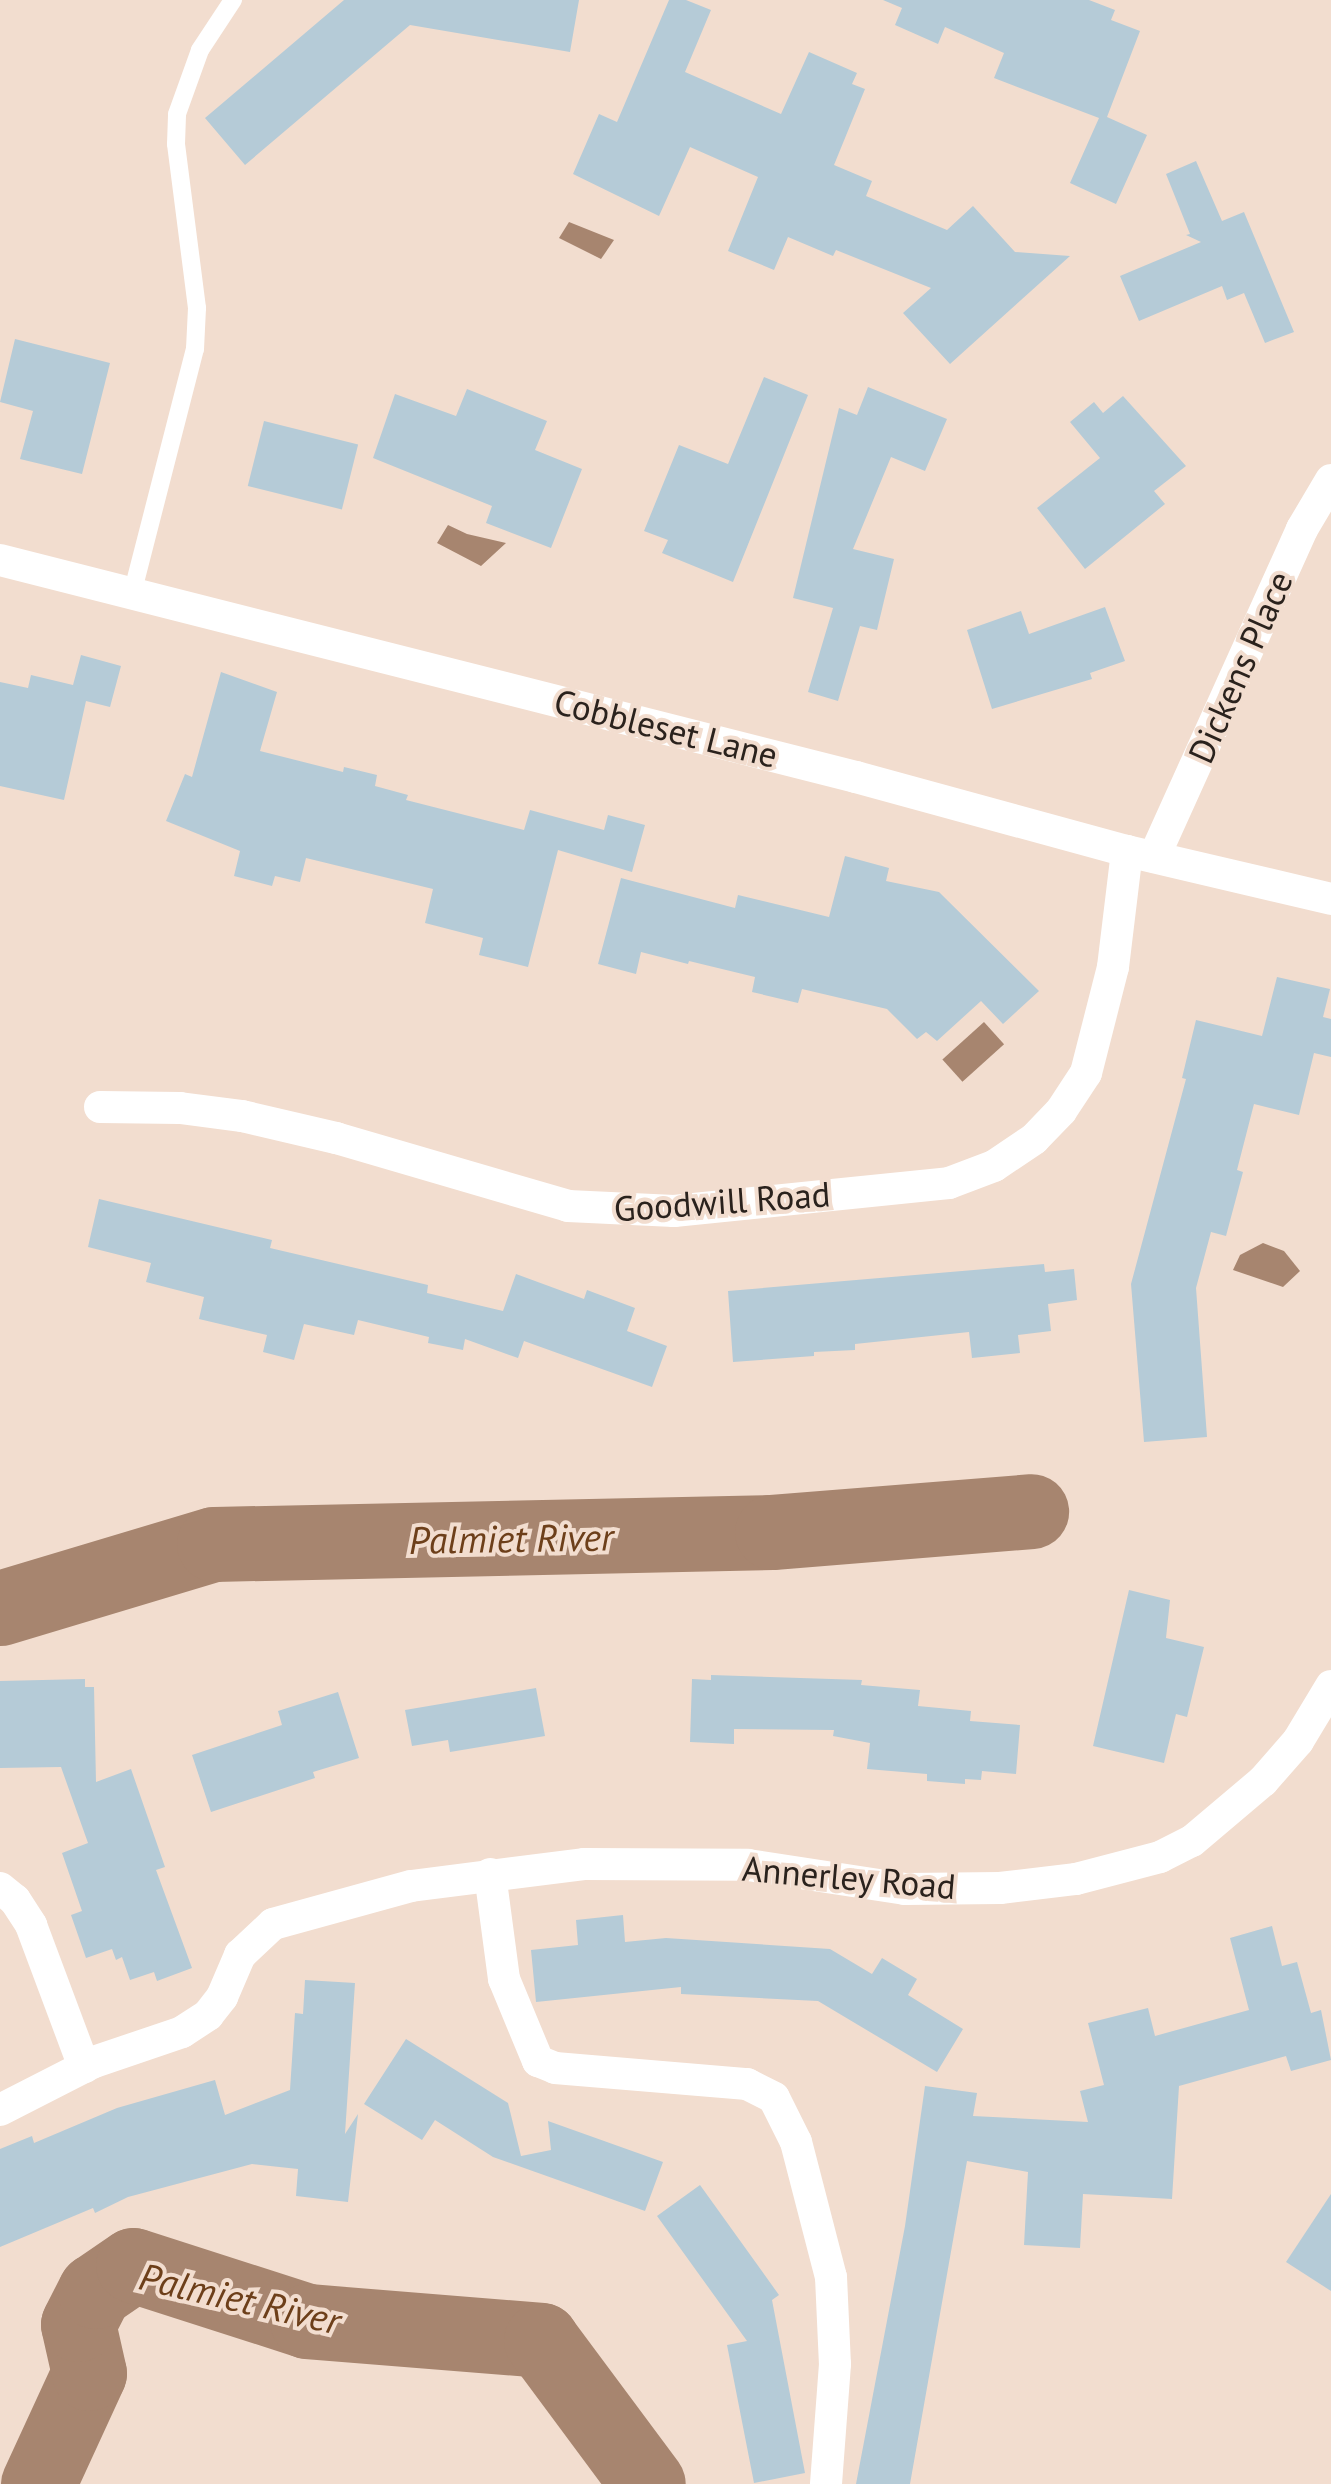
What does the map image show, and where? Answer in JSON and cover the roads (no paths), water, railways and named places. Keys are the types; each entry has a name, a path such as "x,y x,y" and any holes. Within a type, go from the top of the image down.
{"street":[{"name":"Dickens Place","path":"1140,854 1302,530 1331,480"},
{"name":"Cobbleset Lane","path":"0,560 818,767 1140,854 1331,899"},
{"name":"Goodwill Road","path":"100,1107 180,1108 242,1116 336,1138 506,1192 604,1210 674,1211 949,1183 994,1166 1034,1139 1061,1111 1086,1073 1140,854"},
{"name":"Annerley Road","path":"0,2110 84,2067 182,2032 208,2014 222,1997 240,1956 253,1938 294,1915 411,1886 584,1864 748,1865 905,1889 1000,1888 1076,1879 1160,1857 1228,1814 1298,1742 1331,1686"},
{"path":"490,1874 504,1979 538,2062 555,2068 747,2084 774,2098 796,2142 831,2277 834,2364 826,2484"},
{"path":"0,1888 15,1900 31,1925 84,2067"}],"lane":[{"path":"132,594 195,349 196,308 176,144 177,114 200,50 233,0"}],"waterway":[{"name":"Palmiet River","path":"0,1608 214,1544 772,1532 1031,1511"},
{"name":"Palmiet River","path":"38,2484 89,2373 78,2324 95,2291 133,2265 307,2321 541,2340 648,2484"}]}
